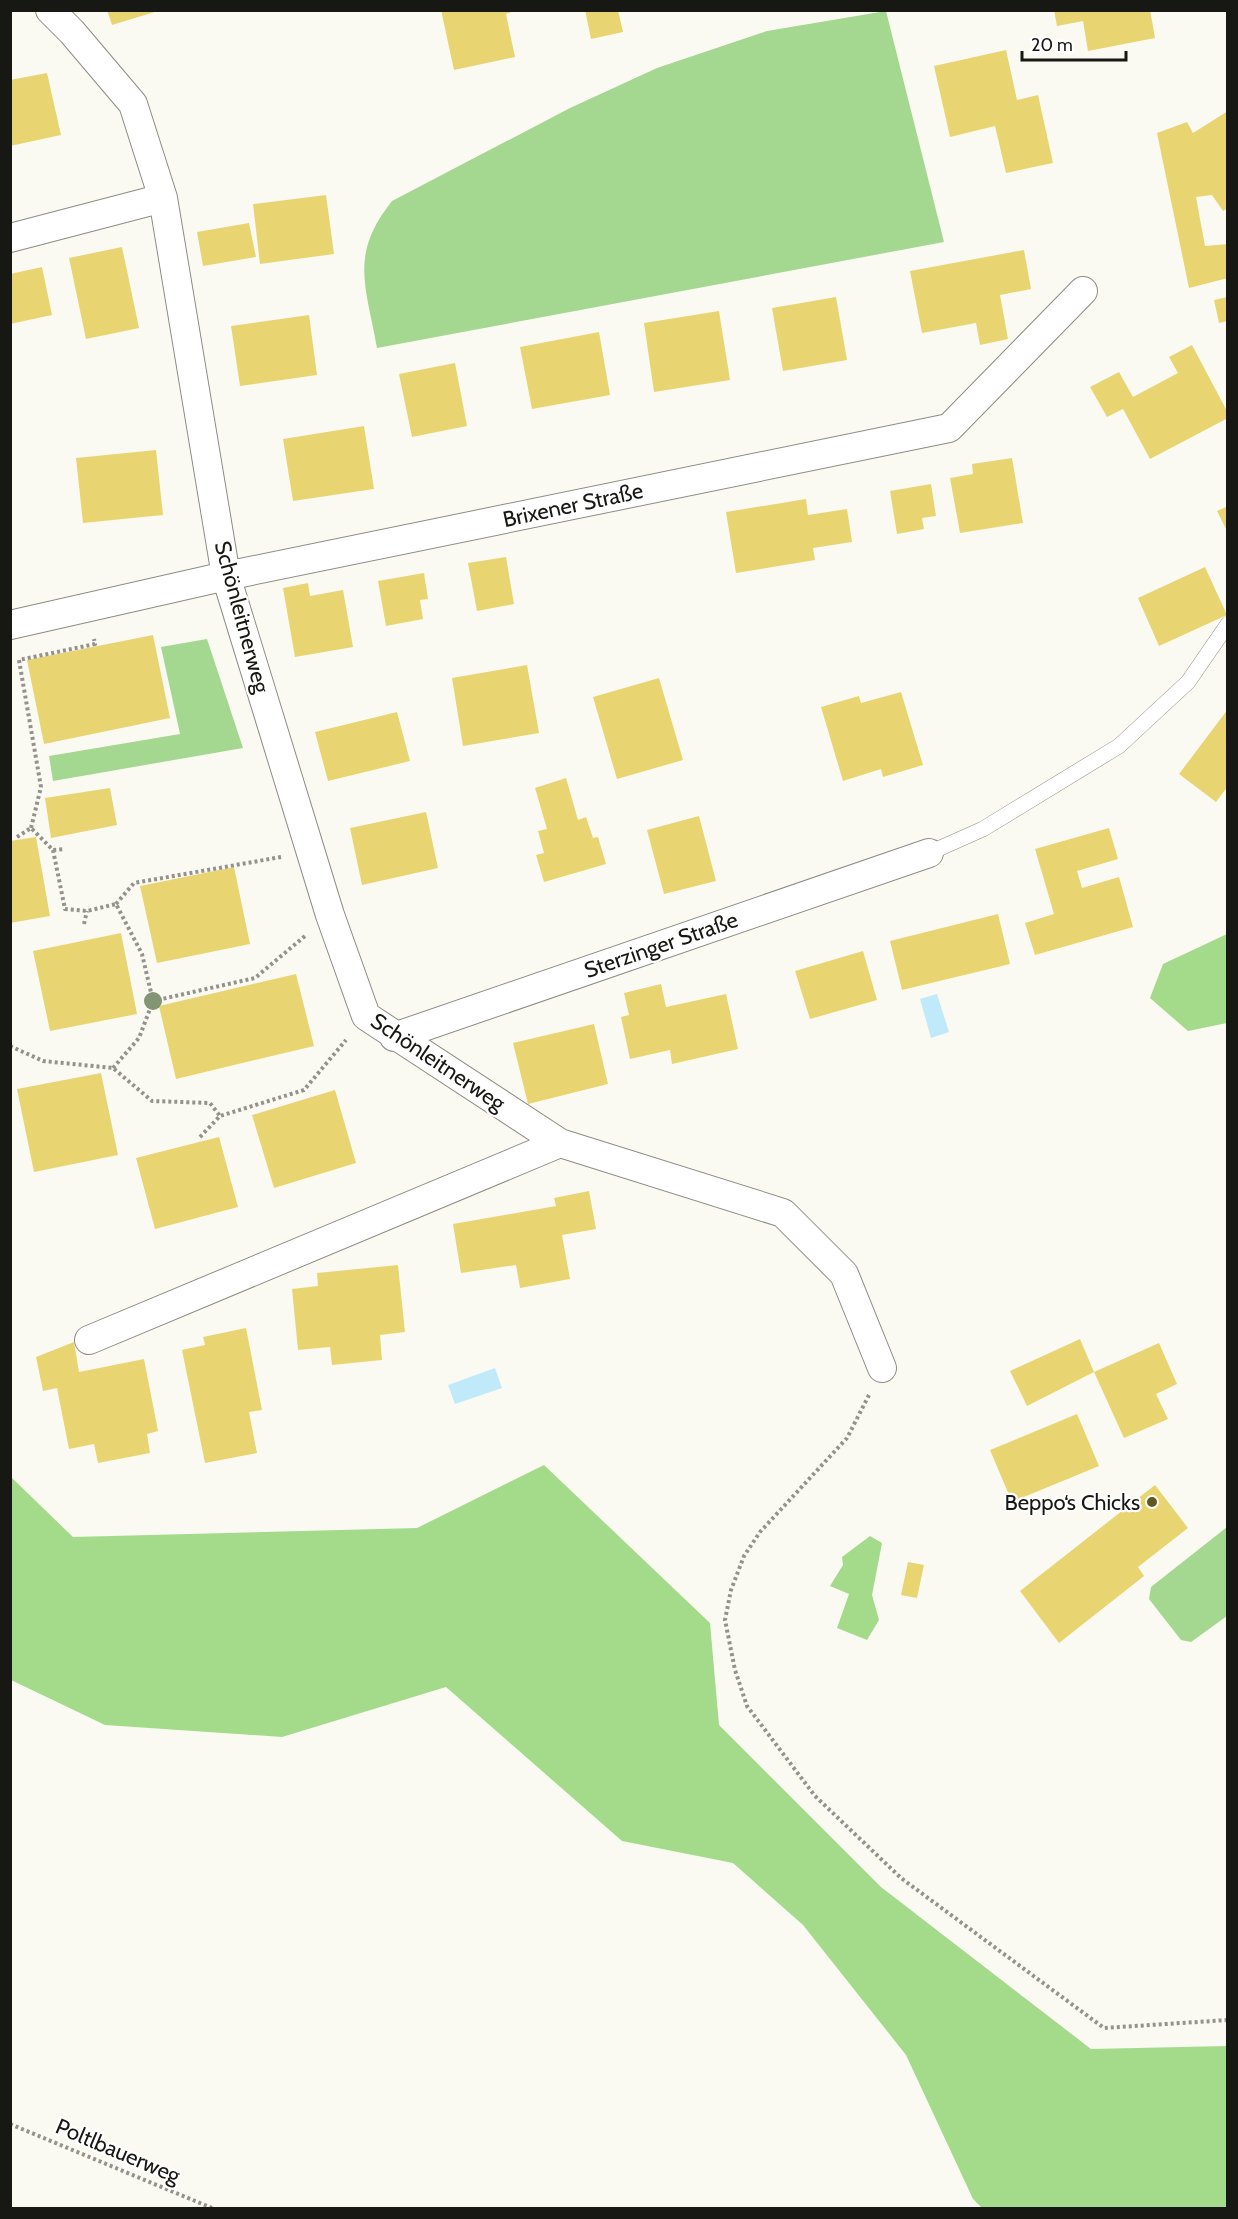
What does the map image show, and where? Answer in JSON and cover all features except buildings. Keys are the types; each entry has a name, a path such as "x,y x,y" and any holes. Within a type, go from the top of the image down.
{"street":[{"name":"Schönleitnerweg","path":"50,10 72,32 133,104 163,198 226,576 330,915 366,1016 394,1037 560,1143 783,1213 844,1274 882,1368"},
{"path":"10,238 163,198"},
{"name":"Brixener Straße","path":"10,625 226,576 949,428 1083,291"},
{"name":"Sterzinger Straße","path":"394,1037 929,853"},
{"path":"90,1340 560,1143"}],"lane":[{"path":"929,853 983,829 1119,746 1188,682 1227,624"}],"path":[{"path":"17,837 31,828 41,787 19,660 95,644"},
{"path":"31,828 52,850 64,909 87,910 116,904 134,883 310,851"},
{"path":"52,850 65,849"},
{"path":"113,1068 139,1038 153,1001 142,954 116,904"},
{"path":"84,924 87,910"},
{"path":"153,1001 255,978 330,915"},
{"path":"200,1137 220,1116 304,1090 366,1016"},
{"path":"10,1046 43,1060 113,1068 152,1101 210,1103 220,1116"},
{"path":"882,1368 847,1438 760,1532 744,1556 731,1590 725,1620 735,1670 747,1706 815,1796 901,1878 1104,2028 1227,2020"},
{"name":"Poltlbauerweg","path":"10,2124 212,2208"}],"green space":[{"path":"886,11 944,242 377,348 366,288 365,255 379,220 392,201 570,108 657,68 767,31"},
{"path":"207,639 243,748 53,781 49,756 180,734 161,647"},
{"path":"1227,934 1227,1023 1188,1031 1150,998 1163,964"},
{"path":"544,1465 710,1623 719,1725 881,1887 1091,2049 1227,2046 1227,2208 982,2208 973,2199 906,2055 803,1925 733,1863 622,1841 446,1687 282,1737 105,1725 11,1680 11,1477 73,1537 417,1528"},
{"path":"1227,1527 1227,1616 1191,1642 1181,1640 1149,1599 1151,1587"},
{"path":"870,1536 882,1543 872,1595 879,1620 867,1640 837,1628 849,1594 830,1586 843,1565 842,1557"}],"water":[{"path":"937,994 949,1032 931,1038 920,999"},
{"path":"495,1368 502,1388 455,1404 448,1385"}],"place":[{"name":"Beppo‘s Chicks","path":"1152,1502"}]}
